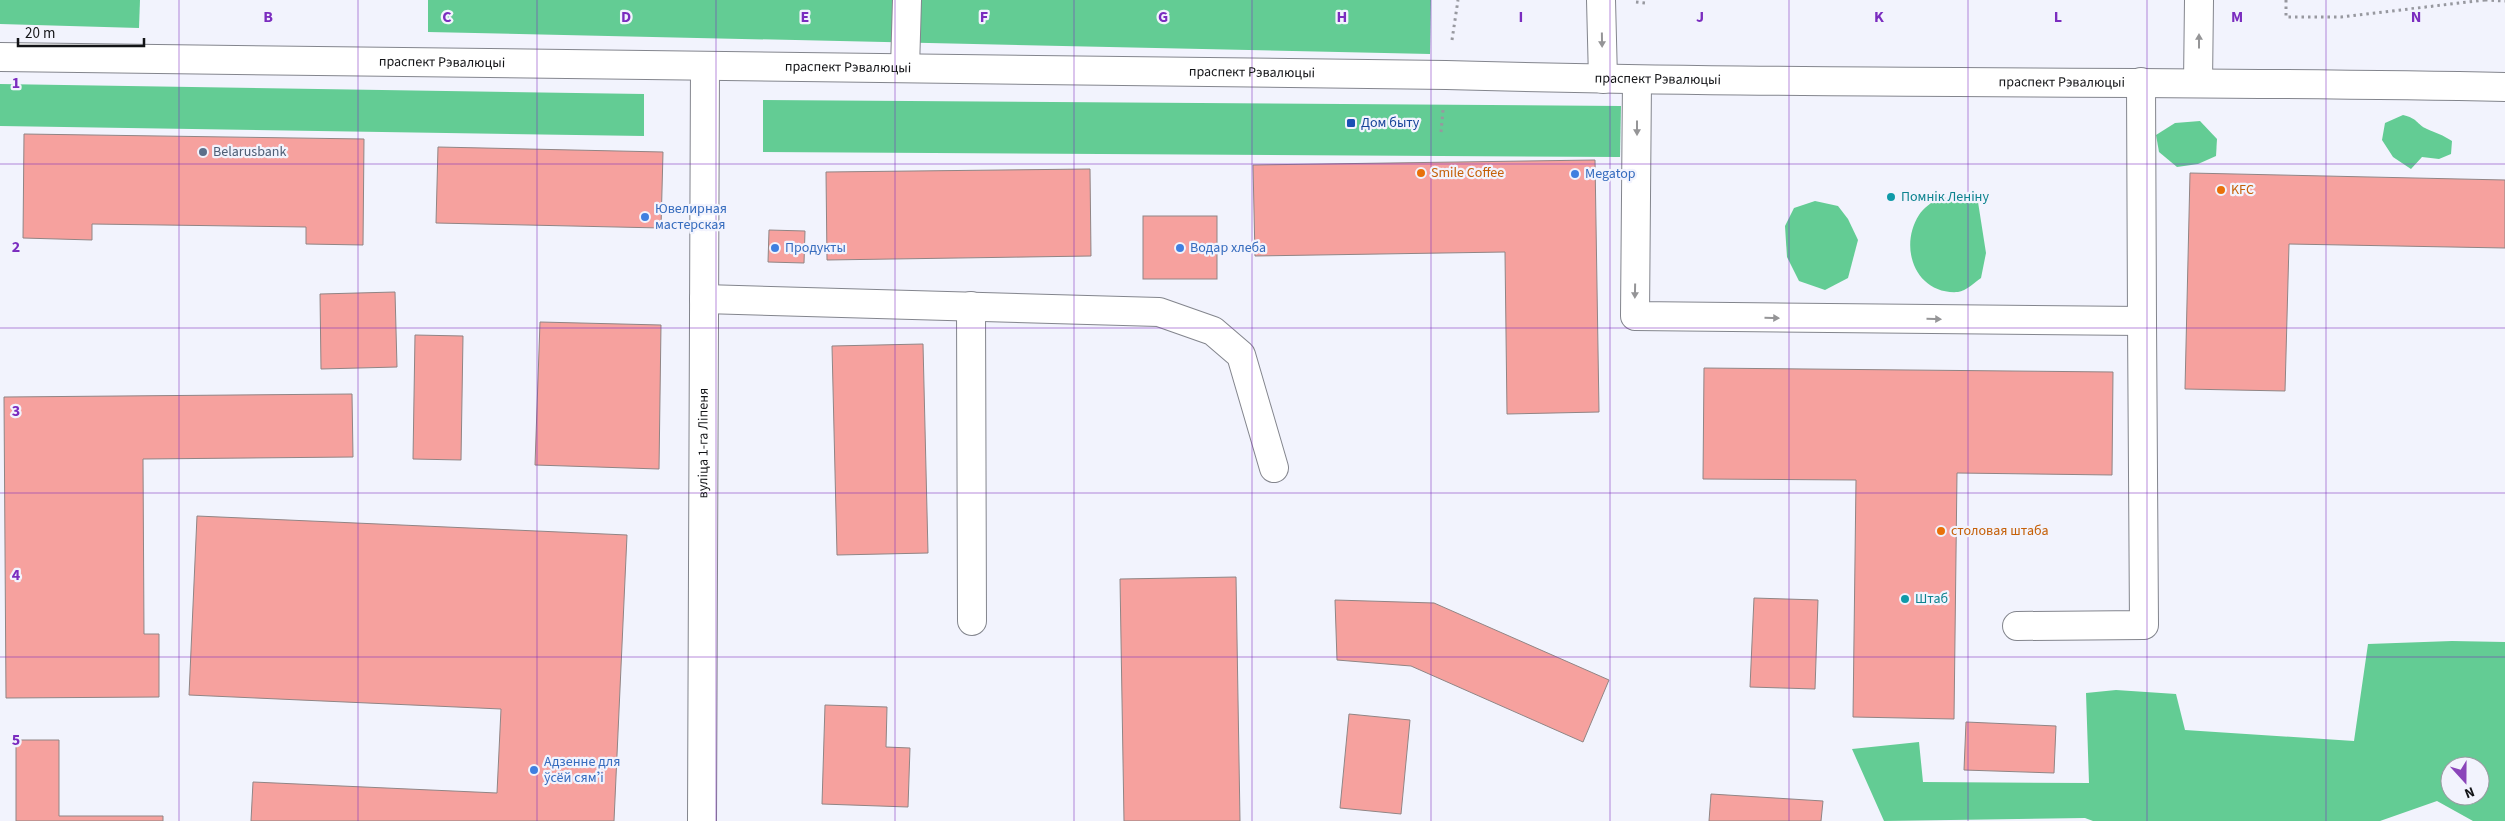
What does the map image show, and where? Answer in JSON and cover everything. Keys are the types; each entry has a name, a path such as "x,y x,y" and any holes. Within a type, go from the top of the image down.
{"main road":[{"path":"905,68 906,0"},
{"path":"1602,0 1603,79"},
{"path":"2198,83 2199,0"},
{"name":"праспект Рэвалюцыі","path":"0,57 1446,75 1637,80 2141,82 2505,88"},
{"name":"вуліца 1-га Ліпеня","path":"702,821 705,66"},
{"path":"1637,80 1635,316 2142,321"},
{"path":"2018,626 2144,625 2141,82"},
{"path":"704,299 1159,312 1213,331 1241,355 1274,468"},
{"path":"972,306 972,621"}],"path":[{"path":"1450,48 1458,0"},
{"path":"2286,0 2286,17 2332,17 2485,0 2505,1"}],"green space":[{"path":"0,0 140,0 139,28 0,24"},
{"path":"428,0 1431,0 1430,54 428,32"},
{"path":"0,84 644,94 644,136 0,126"},
{"path":"763,100 1621,106 1620,157 763,152"},
{"path":"2403,115 2412,118 2423,127 2452,141 2451,154 2439,159 2422,157 2411,169 2393,157 2382,140 2385,123"},
{"path":"2200,121 2217,139 2216,156 2198,164 2177,167 2159,152 2156,135 2175,123"},
{"path":"1939,197 1978,202 1986,253 1981,278 1958,292 1943,291 1931,286 1922,278 1915,267 1911,255 1910,241 1919,215"},
{"path":"1815,201 1838,206 1848,219 1858,240 1848,278 1825,290 1799,281 1787,257 1785,226 1794,208"},
{"path":"2452,641 2505,642 2505,821 2473,821 2446,806 2490,806 2490,756 2440,756 2440,803 2437,801 2380,821 2093,821 2085,818 1884,821 1852,749 1919,742 1923,782 2089,783 2086,693 2116,690 2176,694 2185,730 2354,741 2368,644"}],"building":[{"path":"24,134 364,139 363,245 306,244 306,227 92,224 92,240 23,238"},
{"path":"438,147 663,152 661,228 436,223"},
{"path":"1595,160 1599,412 1507,414 1505,252 1255,256 1253,165"},
{"path":"1090,169 1091,256 827,260 826,172"},
{"path":"2190,173 2505,180 2505,248 2289,244 2285,391 2185,389"},
{"name":"Водар хлеба","path":"1143,216 1217,216 1217,279 1143,279"},
{"path":"769,230 805,231 804,263 768,262"},
{"path":"395,292 397,367 321,369 320,294"},
{"path":"540,322 661,325 659,469 535,465"},
{"path":"415,335 463,336 461,460 413,459"},
{"path":"923,344 928,553 837,555 832,346"},
{"name":"Штаб","path":"1704,368 2113,372 2112,475 1957,473 1954,719 1853,717 1856,480 1703,479"},
{"path":"352,394 353,457 143,459 144,634 159,634 159,697 6,698 4,397"},
{"path":"197,516 627,535 614,821 251,821 253,782 497,793 501,709 189,695"},
{"path":"1236,577 1240,821 1124,821 1120,579"},
{"path":"1754,598 1818,600 1815,689 1750,687"},
{"path":"1335,600 1434,603 1609,680 1583,742 1411,666 1337,660"},
{"path":"825,705 887,707 886,747 910,748 908,807 822,804"},
{"path":"1349,714 1410,720 1401,814 1340,808"},
{"path":"1966,722 2056,726 2054,773 1964,770"},
{"path":"16,740 59,740 59,816 163,816 163,821 16,821"},
{"path":"1711,794 1823,801 1821,821 1709,821"}],"place":[{"name":"Дом быту","path":"1351,123"},
{"name":"Belarusbank","path":"203,152"},
{"name":"Smile Coffee","path":"1421,173"},
{"name":"Megatop","path":"1575,174"},
{"name":"KFC","path":"2221,190"},
{"name":"Помнік Леніну","path":"1891,197"},
{"name":"Ювелирная мастерская","path":"645,217"},
{"name":"Продукты","path":"775,248"},
{"name":"Водар хлеба","path":"1180,248"},
{"name":"столовая штаба","path":"1941,531"},
{"name":"Штаб","path":"1905,599"},
{"name":"Адзенне для ўсёй сямʼі","path":"534,770"}]}
